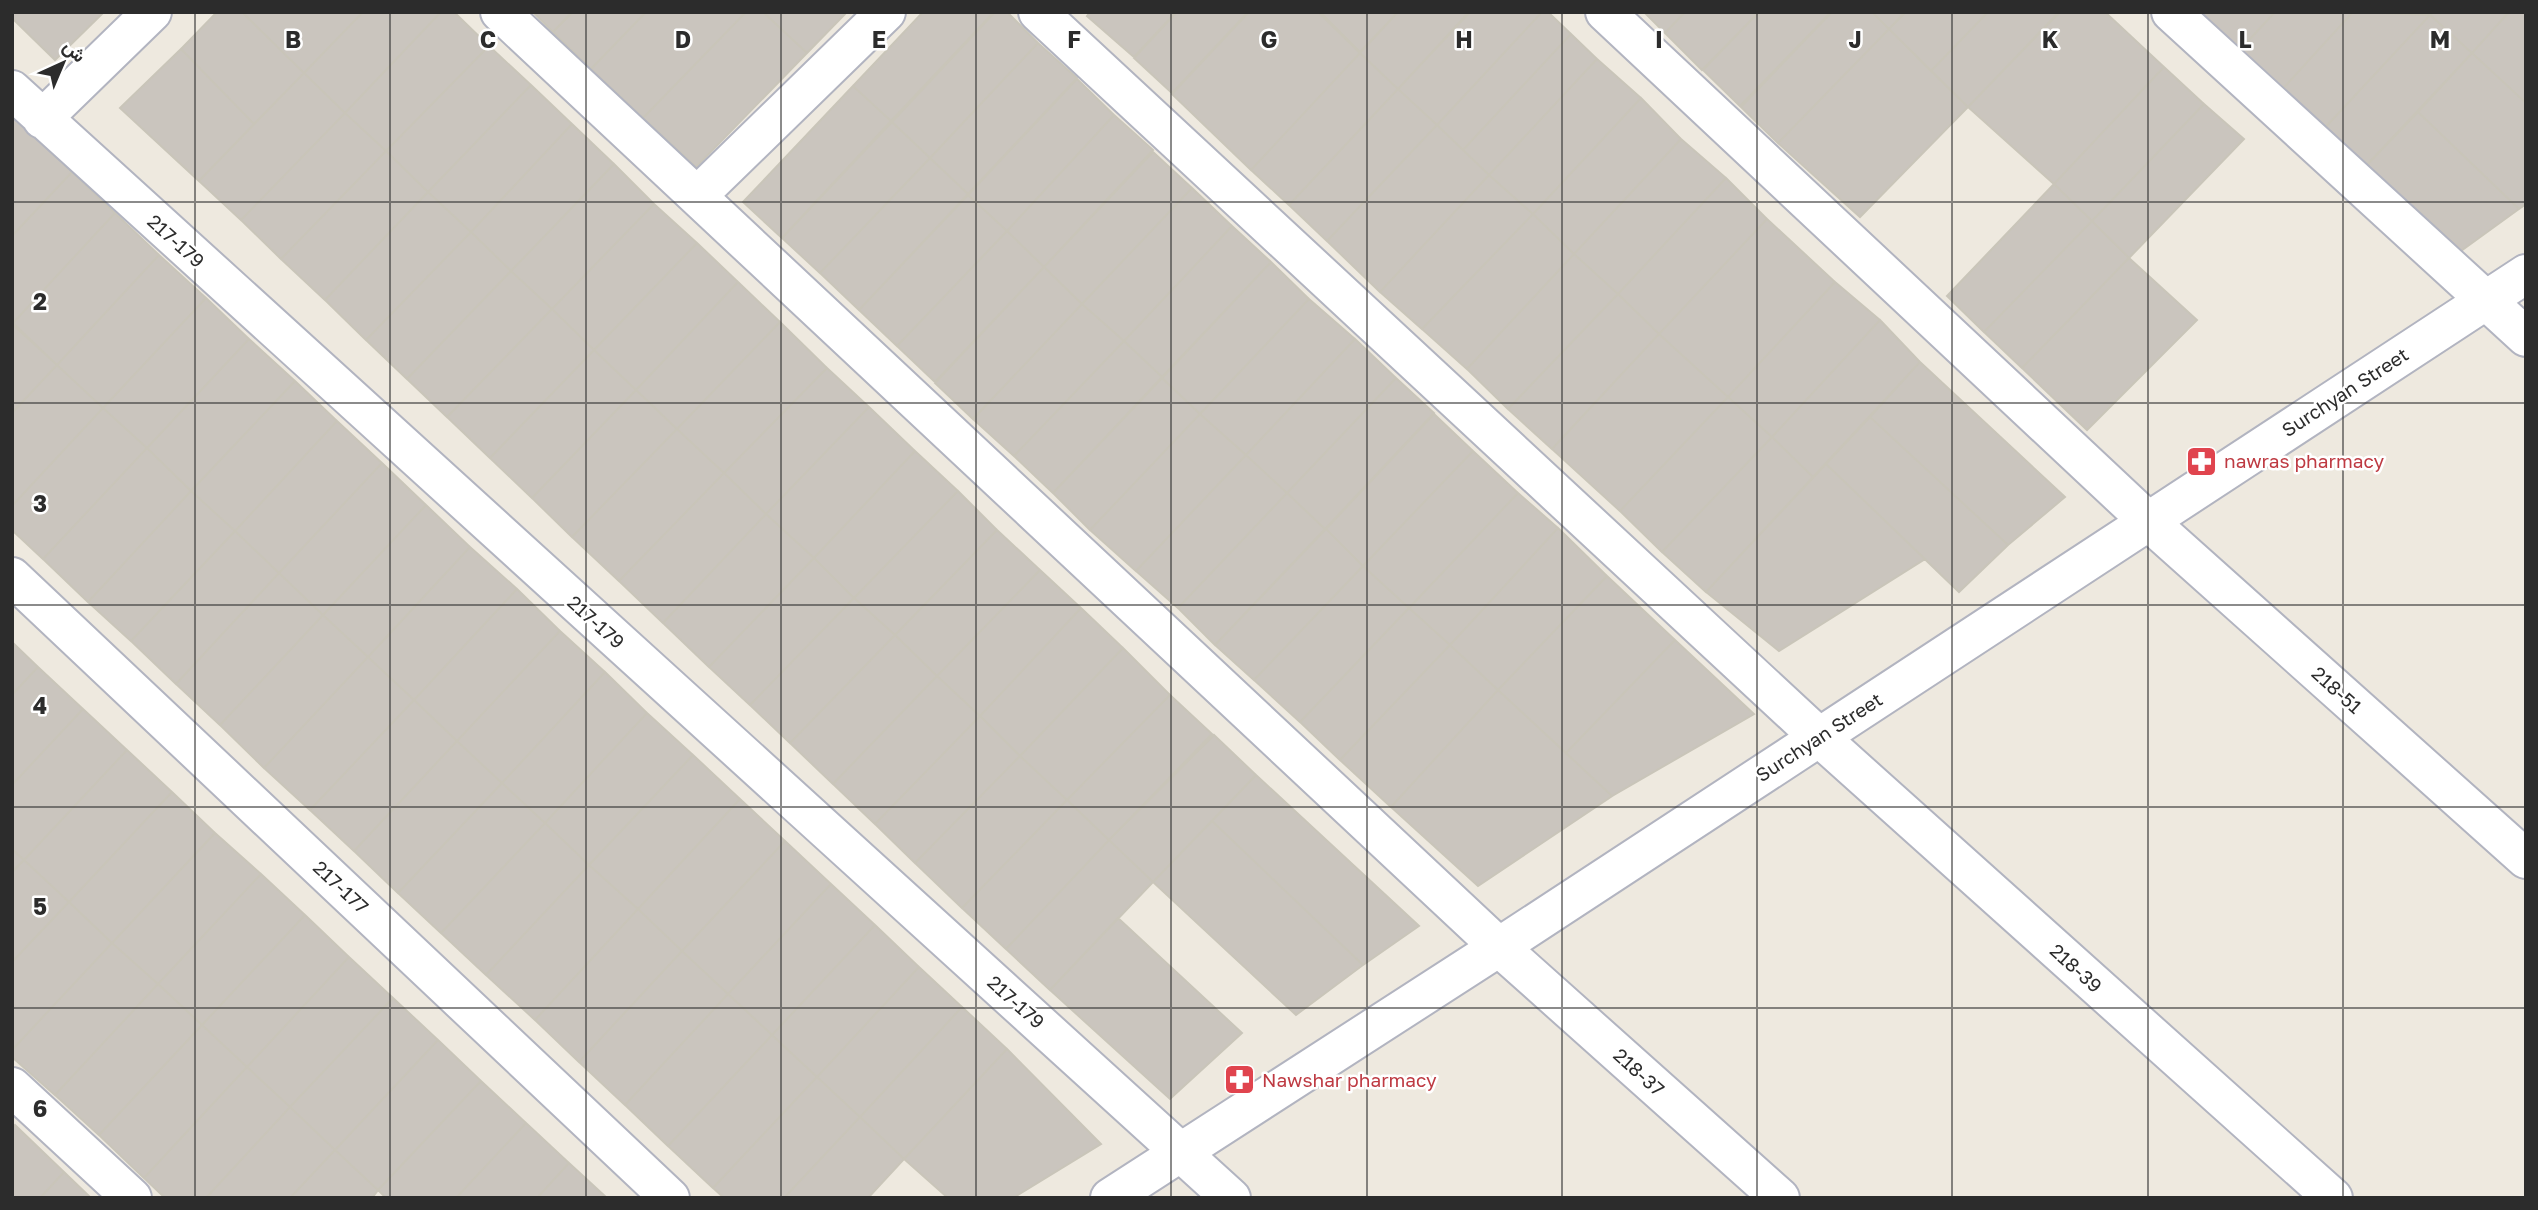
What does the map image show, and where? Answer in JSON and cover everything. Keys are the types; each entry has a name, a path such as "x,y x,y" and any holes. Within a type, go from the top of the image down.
{"street":[{"path":"42,119 152,12"},
{"name":"218-37","path":"500,12 1499,947 1780,1198"},
{"path":"697,196 886,12"},
{"name":"218-39","path":"1038,12 1819,737 2333,1198"},
{"name":"218-51","path":"1605,12 2148,521 2526,859"},
{"path":"2171,12 2526,337"},
{"name":"217-179","path":"12,90 1231,1198"},
{"name":"Surchyan Street","path":"1110,1198 1499,947 2526,274"},
{"name":"217-177","path":"12,576 670,1198"},
{"path":"12,1087 132,1198"}],"building":[{"path":"12,12 104,12 55,60 12,18"},
{"path":"217,12 242,12 304,73 254,124 181,49"},
{"path":"242,12 363,12 304,73"},
{"path":"363,12 441,12 345,113 304,73"},
{"path":"441,12 454,12 489,46 386,151 345,113"},
{"path":"533,12 572,12 553,32"},
{"path":"573,12 646,12 591,69 553,32"},
{"path":"646,12 746,12 643,118 591,69"},
{"path":"746,12 763,12 807,53 696,167 643,118"},
{"path":"763,12 847,12 807,53"},
{"path":"923,12 994,12 891,121 853,86"},
{"path":"995,12 1007,12 1038,43 930,158 892,122"},
{"path":"1090,12 1176,12 1134,57 1087,16"},
{"path":"1177,12 1248,12 1172,93 1134,58"},
{"path":"1249,12 1318,12 1360,53 1251,170 1172,94"},
{"path":"1320,12 1398,12 1360,52"},
{"path":"1398,12 1469,12 1398,89 1360,53"},
{"path":"1470,12 1542,12 1437,125 1398,89"},
{"path":"1542,12 1548,12 1571,34 1463,150 1437,125"},
{"path":"1644,12 1685,12 1665,33"},
{"path":"1685,12 1759,12 1702,70 1665,33"},
{"path":"1759,12 1831,12 1740,106 1703,70"},
{"path":"1832,12 1872,12 1889,29 1778,143 1741,107"},
{"path":"1872,12 1905,12 1889,29"},
{"path":"1906,12 1988,12 1931,71 1889,29"},
{"path":"1988,12 2060,12 1968,107 1931,71"},
{"path":"2059,12 2105,12 2164,67 2054,184 1968,107"},
{"path":"2204,12 2275,12 2237,53 2198,18"},
{"path":"2275,12 2353,12 2279,93 2237,53"},
{"path":"2353,12 2430,15 2321,132 2279,93"},
{"path":"2433,12 2509,12 2472,53 2430,15"},
{"path":"2509,12 2526,12 2526,103 2472,53"},
{"path":"2430,15 2472,53 2363,169 2321,132"},
{"path":"1889,29 1968,107 1860,217 1778,143"},
{"path":"1571,34 1597,59 1489,175 1463,150"},
{"path":"1038,43 1077,78 968,194 930,158"},
{"path":"489,46 531,85 428,192 386,151"},
{"path":"181,49 254,124 199,181 120,108"},
{"path":"1360,53 1398,89 1289,205 1251,170"},
{"path":"2472,53 2526,103 2526,204 2519,209 2418,112"},
{"path":"1597,59 1641,98 1533,214 1489,175"},
{"path":"2164,67 2204,104 2092,221 2054,184"},
{"path":"304,73 345,113 241,220 199,181"},
{"path":"1077,79 1114,115 1007,231 968,195"},
{"path":"531,85 572,124 471,232 428,192"},
{"path":"853,86 891,121 782,238 743,202"},
{"path":"1398,89 1437,125 1327,241 1289,205"},
{"path":"1641,98 1681,139 1574,254 1533,214"},
{"path":"2204,104 2244,139 2129,258 2092,221"},
{"path":"2418,112 2519,209 2454,256 2363,169"},
{"path":"345,113 386,151 281,259 241,220"},
{"path":"12,115 72,172 12,236"},
{"path":"1114,115 1153,150 1044,267 1007,231"},
{"path":"892,122 930,158 820,273 782,238"},
{"path":"572,124 614,164 511,271 471,232"},
{"path":"1437,125 1489,175 1380,292 1327,241"},
{"path":"1681,139 1726,178 1618,294 1574,254"},
{"path":"386,151 428,192 325,300 281,259"},
{"path":"1153,152 1192,188 1082,304 1044,267"},
{"path":"930,158 968,194 859,310 820,273"},
{"path":"614,164 654,204 552,309 511,271"},
{"path":"72,172 115,213 13,323 12,236"},
{"path":"1489,175 1533,214 1422,329 1380,292"},
{"path":"1726,178 1767,219 1659,334 1618,294"},
{"path":"2054,184 2092,221 1984,332 1947,296"},
{"path":"1192,188 1232,226 1124,341 1082,304"},
{"path":"428,192 471,232 366,340 325,300"},
{"path":"968,195 1007,231 897,346 859,310"},
{"path":"654,204 697,243 594,350 552,309"},
{"path":"115,213 159,255 57,365 13,323"},
{"path":"1533,214 1574,254 1467,369 1422,329"},
{"path":"1767,219 1835,282 1728,397 1659,334"},
{"path":"2092,221 2129,258 2022,368 1984,332"},
{"path":"1232,226 1271,262 1162,377 1124,341"},
{"path":"1007,231 1044,267 935,382 897,346"},
{"path":"471,232 511,271 407,379 366,340"},
{"path":"697,243 738,282 636,390 594,350"},
{"path":"1574,254 1618,294 1508,409 1467,369"},
{"path":"159,255 206,298 103,408 57,365"},
{"path":"2129,258 2197,320 2087,430 2022,368"},
{"path":"1271,262 1309,299 1200,414 1162,378"},
{"path":"1044,267 1082,304 973,419 935,383"},
{"path":"511,271 552,309 447,417 407,379"},
{"path":"738,282 780,322 677,429 636,390"},
{"path":"1835,282 1880,320 1772,437 1728,397"},
{"path":"1618,294 1659,334 1552,449 1508,409"},
{"path":"206,298 249,339 147,448 103,408"},
{"path":"1309,299 1355,339 1246,455 1200,414"},
{"path":"1082,304 1124,341 1014,456 973,419"},
{"path":"552,309 594,350 490,458 447,417"},
{"path":"1880,320 1920,362 1813,477 1772,437"},
{"path":"780,322 827,368 724,473 677,429"},
{"path":"12,324 57,365 12,413"},
{"path":"1659,334 1728,397 1620,511 1552,449"},
{"path":"249,339 295,381 191,491 147,448"},
{"path":"1355,339 1396,378 1287,493 1246,455"},
{"path":"1124,341 1162,377 1053,493 1014,456"},
{"path":"594,350 636,390 532,498 490,458"},
{"path":"1920,362 2065,497 2008,545 1870,417"},
{"path":"57,365 103,408 12,506 12,413"},
{"path":"827,368 869,407 766,514 724,473"},
{"path":"1162,378 1200,414 1090,530 1053,493"},
{"path":"1396,378 1434,413 1325,529 1287,493"},
{"path":"295,381 337,421 235,531 191,491"},
{"path":"636,390 677,429 572,537 532,498"},
{"path":"1728,397 1772,437 1662,552 1620,511"},
{"path":"869,407 915,451 814,558 766,514"},
{"path":"103,408 147,448 43,559 12,530 12,506"},
{"path":"1200,414 1246,455 1136,571 1090,530"},
{"path":"1434,414 1473,451 1363,566 1326,529"},
{"path":"1870,417 2008,545 1959,592 1826,464"},
{"path":"337,421 382,463 279,573 235,531"},
{"path":"677,429 724,473 619,581 572,537"},
{"path":"1772,437 1813,477 1706,592 1662,552"},
{"path":"147,448 191,491 88,602 43,559"},
{"path":"915,451 958,491 854,598 814,558"},
{"path":"1473,451 1518,493 1409,608 1363,566"},
{"path":"1246,455 1287,493 1178,608 1136,571"},
{"path":"382,463 426,505 323,615 279,573"},
{"path":"1826,464 1925,559 1779,651 1706,592"},
{"path":"724,473 766,514 663,623 619,581"},
{"path":"191,491 235,531 131,641 88,602"},
{"path":"958,491 997,530 895,635 854,598"},
{"path":"1287,493 1325,529 1215,645 1178,608"},
{"path":"1518,493 1558,528 1450,645 1409,608"},
{"path":"426,505 470,547 368,657 323,615"},
{"path":"766,514 814,558 709,667 663,623"},
{"path":"1558,528 1607,576 1498,690 1450,645"},
{"path":"1326,529 1363,566 1254,680 1215,645"},
{"path":"997,530 1040,570 937,676 895,635"},
{"path":"235,531 279,573 176,684 131,641"},
{"path":"470,547 517,589 414,700 368,657"},
{"path":"814,558 854,598 750,705 709,667"},
{"path":"1363,566 1409,608 1300,722 1254,680"},
{"path":"1040,570 1081,608 980,716 937,676"},
{"path":"279,573 323,615 220,725 176,684"},
{"path":"1607,576 1675,640 1566,753 1498,690"},
{"path":"517,589 560,631 457,741 414,700"},
{"path":"854,598 895,635 790,743 750,705"},
{"path":"1081,608 1123,648 1020,756 980,716"},
{"path":"1409,608 1450,645 1340,760 1300,722"},
{"path":"323,615 368,657 264,768 220,725"},
{"path":"560,631 605,672 502,783 457,741"},
{"path":"895,635 937,676 833,784 790,743"},
{"path":"1675,640 1754,714 1612,796 1566,753"},
{"path":"12,642 38,667 12,695"},
{"path":"1450,645 1498,690 1391,807 1340,760"},
{"path":"1123,648 1170,695 1067,800 1020,756"},
{"path":"368,657 414,700 310,810 264,768"},
{"path":"38,667 83,709 12,785 12,695"},
{"path":"605,672 647,713 545,823 502,783"},
{"path":"937,676 980,716 875,824 833,784"},
{"path":"1498,690 1612,796 1478,886 1391,807"},
{"path":"1170,695 1212,734 1109,840 1067,800"},
{"path":"414,700 457,741 354,851 310,810"},
{"path":"83,709 127,750 24,860 12,849 12,785"},
{"path":"647,713 693,755 589,865 545,823"},
{"path":"980,716 1020,756 915,863 875,824"},
{"path":"1214,735 1256,775 1153,882 1109,840"},
{"path":"457,741 502,783 398,893 354,851"},
{"path":"127,750 172,792 69,902 24,860"},
{"path":"693,755 740,799 638,909 589,865"},
{"path":"1020,756 1067,800 962,908 915,863"},
{"path":"1256,775 1419,926 1363,965 1212,821"},
{"path":"502,783 545,823 441,933 398,893"},
{"path":"172,792 215,833 112,943 69,902"},
{"path":"740,799 785,841 682,951 638,909"},
{"path":"1067,800 1109,840 1006,949 962,908"},
{"path":"1212,821 1363,965 1296,1015 1153,882"},
{"path":"545,823 589,865 486,975 441,933"},
{"path":"215,833 261,874 158,984 112,943"},
{"path":"1109,840 1153,882 1050,990 1006,949"},
{"path":"785,841 831,884 728,994 682,951"},
{"path":"12,849 24,860 12,872"},
{"path":"24,860 69,902 12,962 12,872"},
{"path":"589,865 638,909 535,1020 486,975"},
{"path":"261,874 305,915 202,1025 158,984"},
{"path":"831,884 875,925 772,1035 728,994"},
{"path":"69,902 112,943 12,1050 12,962"},
{"path":"638,909 682,951 579,1062 535,1020"},
{"path":"305,915 349,957 247,1067 202,1025"},
{"path":"1118,918 1242,1033 1170,1099 1050,990"},
{"path":"875,925 919,967 817,1077 772,1035"},
{"path":"112,943 158,984 55,1095 12,1057 12,1050"},
{"path":"682,951 728,994 625,1105 579,1062"},
{"path":"349,957 393,998 290,1107 247,1067"},
{"path":"919,967 962,1007 860,1117 817,1077"},
{"path":"158,984 202,1025 99,1135 55,1095"},
{"path":"728,994 772,1035 668,1146 625,1105"},
{"path":"393,998 438,1040 335,1150 290,1107"},
{"path":"962,1007 1007,1049 904,1159 860,1117"},
{"path":"202,1025 247,1067 144,1178 99,1135"},
{"path":"772,1035 817,1077 713,1188 668,1146"},
{"path":"438,1040 481,1081 378,1190 335,1150"},
{"path":"1007,1049 1101,1144 1013,1198 948,1198 904,1159"},
{"path":"247,1067 290,1107 206,1198 165,1198 144,1178"},
{"path":"817,1077 860,1117 784,1198 724,1198 713,1188"},
{"path":"481,1081 526,1123 456,1198 386,1198 378,1190"},
{"path":"290,1107 335,1150 290,1198 206,1198"},
{"path":"860,1117 904,1159 868,1198 784,1198"},
{"path":"526,1123 569,1163 537,1198 456,1198"},
{"path":"15,1125 64,1172 40,1198 12,1198 12,1128"},
{"path":"335,1150 378,1190 372,1198 290,1198"},
{"path":"569,1163 607,1198 537,1198"},
{"path":"64,1172 91,1198 40,1198"}],"place":[{"name":"nawras pharmacy","path":"2201,461"},
{"name":"Nawshar pharmacy","path":"1239,1080"}]}
